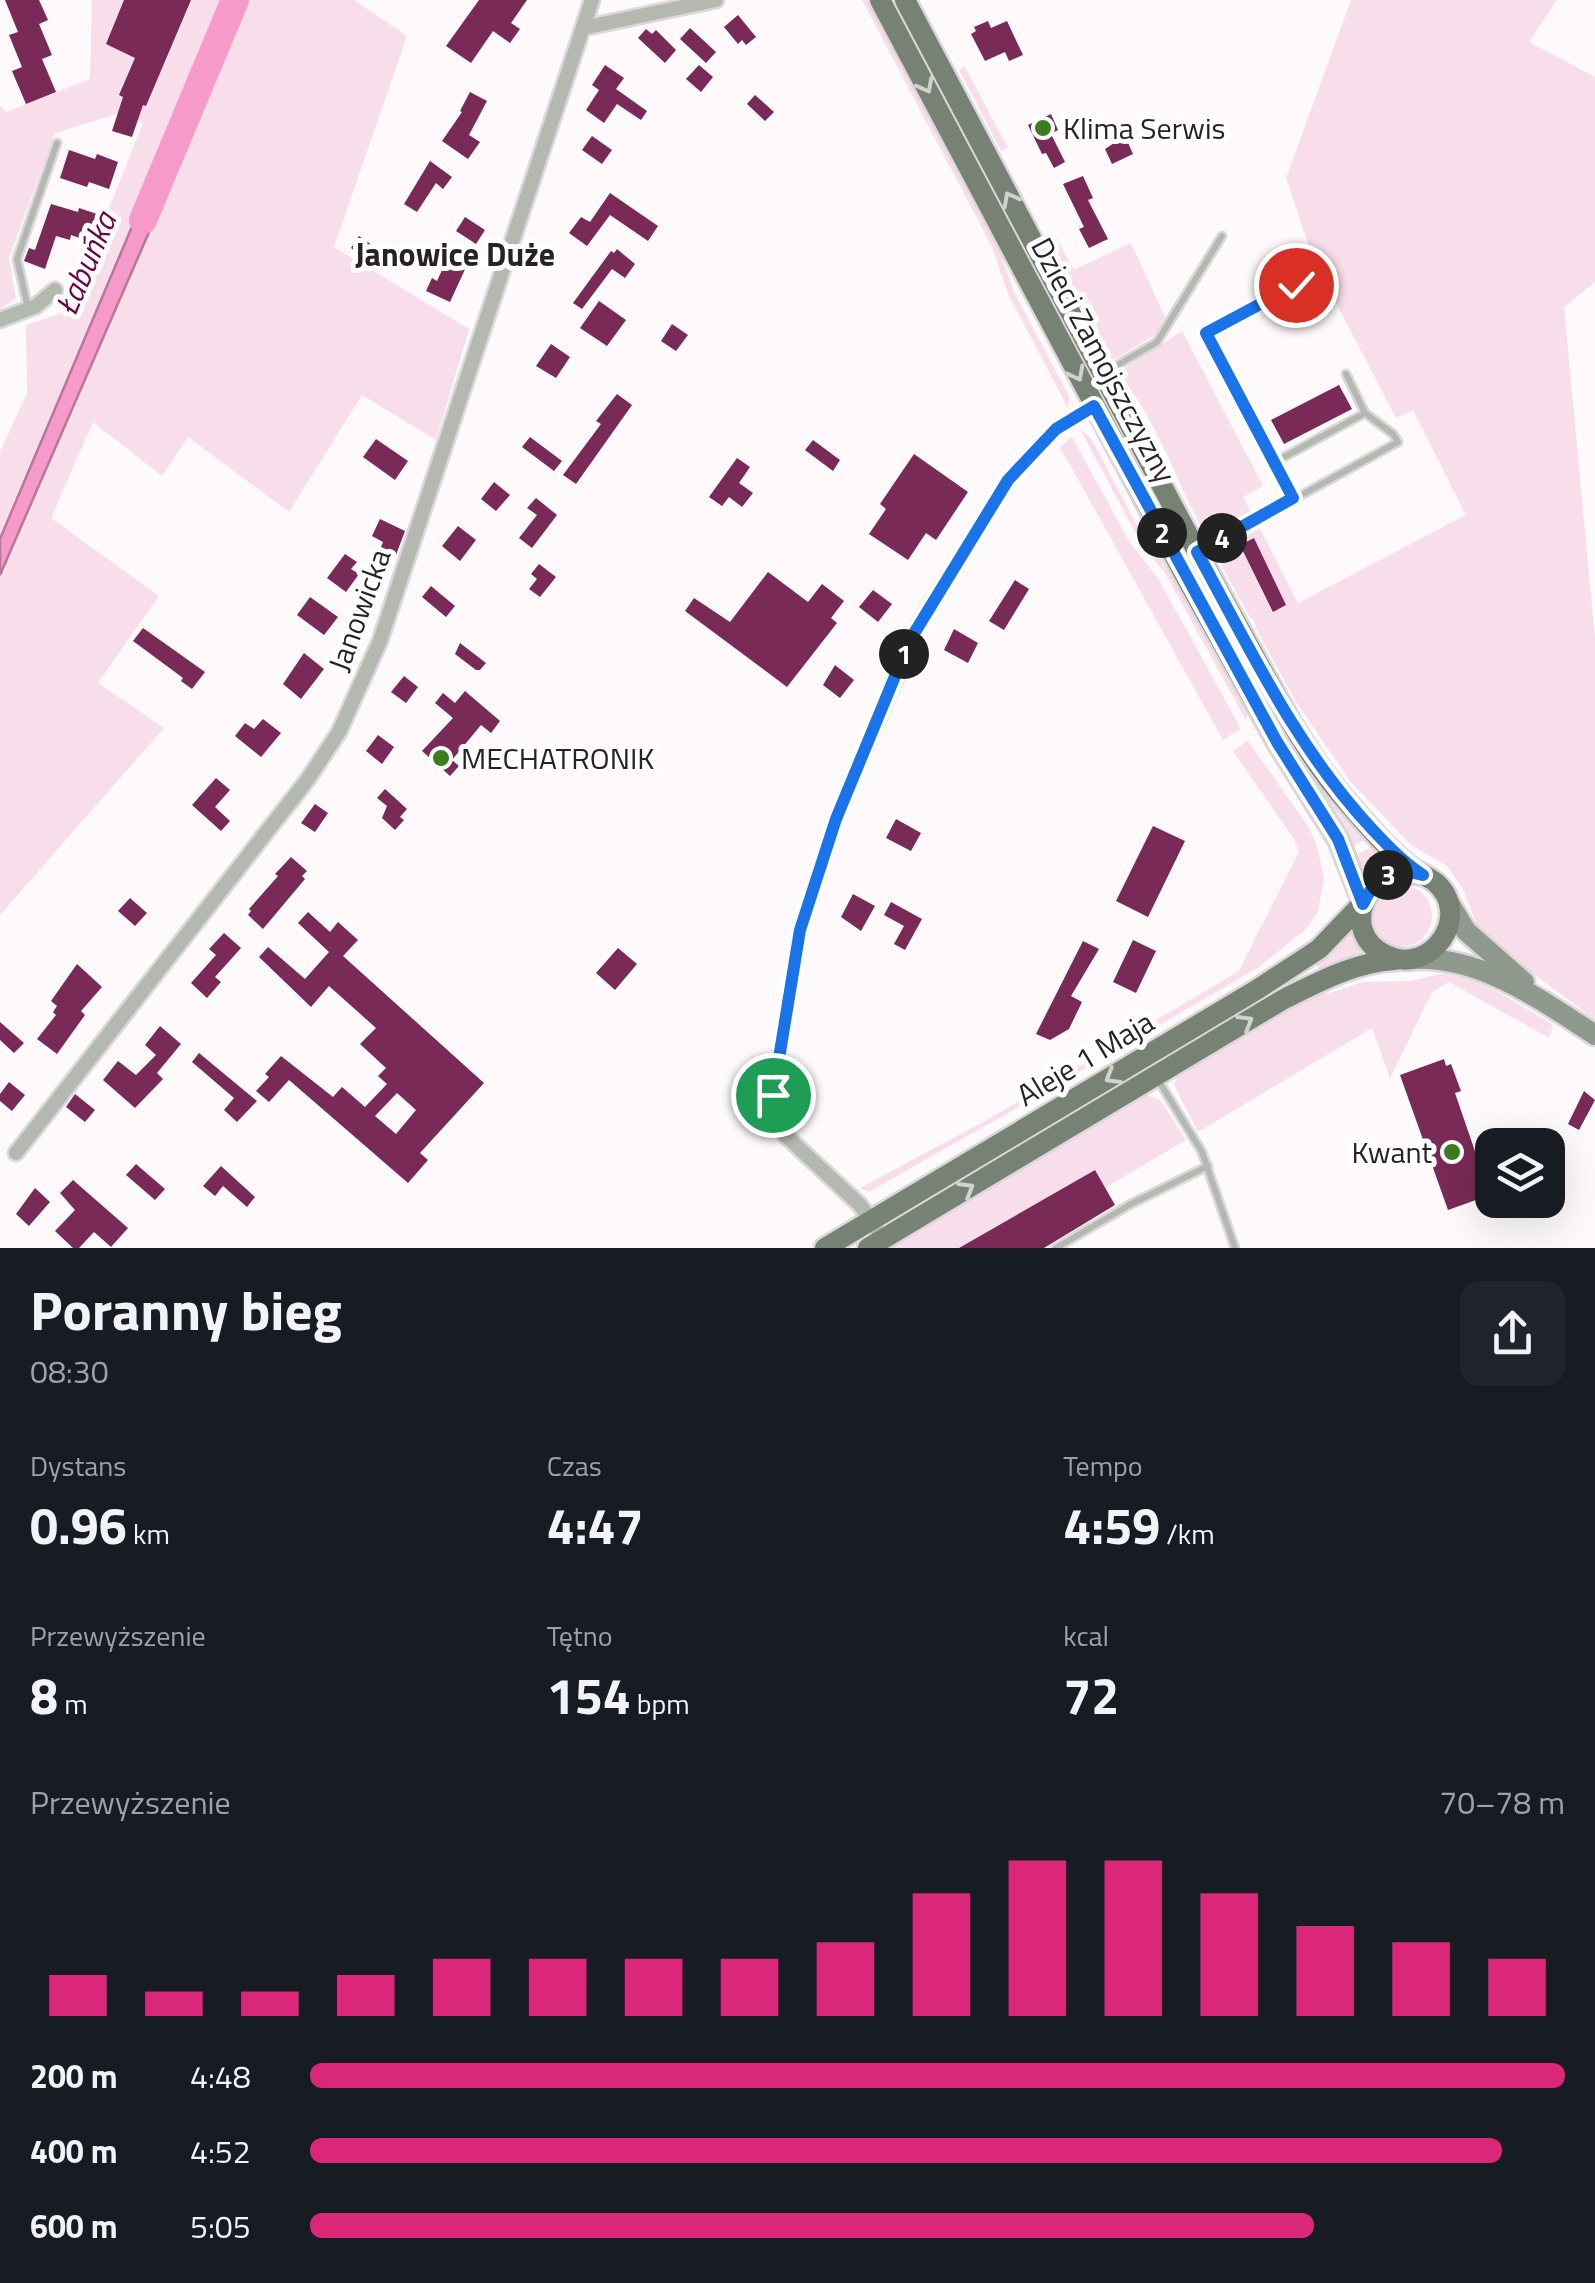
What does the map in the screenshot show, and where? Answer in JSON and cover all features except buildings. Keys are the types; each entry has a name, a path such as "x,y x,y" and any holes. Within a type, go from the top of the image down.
{"main road":[{"name":"Dzieci Zamojszczyzny","path":"880,0 1277,742 1338,839 1363,904"},
{"name":"Dzieci Zamojszczyzny","path":"905,0 1298,735 1378,835 1423,875"},
{"path":"1402,872 1423,875 1439,886 1449,903 1450,922 1444,939 1431,952 1407,959 1385,955 1370,942 1362,925 1363,904 1382,878 1402,872"},
{"name":"Aleje 1 Maja","path":"825,1248 1320,949 1363,904"},
{"name":"Aleje 1 Maja","path":"876,1244 1310,986 1362,965 1407,959"}],"street":[{"name":"Janowicka","path":"16,1153 308,780 339,732 380,641 592,0"},
{"path":"583,28 716,0"},
{"path":"0,320 28,310 55,290"},
{"path":"876,1244 872,1220 786,1136 773,1106 800,930 836,819 918,625 1008,480 1056,429 1094,406"},
{"path":"1449,903 1466,931 1489,954 1568,1018"},
{"path":"1407,959 1465,964 1595,1035"}],"lane":[{"path":"28,310 17,259 57,143"},
{"path":"1103,374 1157,342 1222,236"},
{"path":"1293,498 1206,333 1296,285"},
{"path":"1197,552 1398,442 1365,413 1346,374"},
{"path":"1275,462 1365,413"},
{"path":"1145,1057 1208,1166 1235,1248"},
{"path":"1056,1248 1131,1204 1208,1166"}],"shaded area":[{"path":"92,0 354,0 407,36 334,247 469,329 436,440 362,395 289,512 188,437 162,476 93,422 51,518 159,596 98,683 164,728 0,915 0,452 27,393 26,325 68,311 143,123 117,114 55,133 9,258 16,298 0,309 0,106 6,112 90,79"},
{"path":"862,0 869,0 995,238 1014,292 1069,396 1068,408 1008,294 992,247"},
{"path":"889,0 896,0 1182,543 1368,838 1352,847 1266,706"},
{"path":"1351,0 1557,0 1529,42 1595,77 1595,282 1564,307 1595,638 1595,1020 1495,945 1476,923 1463,889 1447,866 1411,845 1351,782 1296,702 1214,552 1259,527 1298,603 1466,515 1413,410 1396,418 1314,261 1286,178"},
{"path":"965,67 1008,148 1001,151 959,70"},
{"path":"150,184 165,189 156,216 0,575 0,539"},
{"path":"1056,237 1074,270 1131,243 1165,317 1156,334 1112,361 1049,241"},
{"path":"1182,331 1263,486 1243,497 1251,512 1207,538 1156,432 1118,373"},
{"path":"1080,429 1091,438 1142,535 1142,545"},
{"path":"1072,437 1130,543 1158,578 1241,729 1223,740 1060,447"},
{"path":"1152,557 1162,559 1171,570 1247,709 1247,722 1165,573"},
{"path":"1248,741 1308,826 1317,846 1324,878 1318,911 1307,928 1259,967 1106,1056 1104,1051 1239,971 1299,852 1233,751"},
{"path":"1374,845 1394,866 1366,884 1355,856"},
{"path":"1401,885 1423,894 1432,916 1423,938 1401,947 1379,938 1370,916 1379,894"},
{"path":"1351,925 1369,952 1320,972 1315,960"},
{"path":"1439,974 1484,985 1513,1000 1553,1025 1549,1038 1449,982 1432,992 1390,1078 1372,1028 1198,1132 1174,1085 1185,1070 1321,991 1327,994 1363,982 1411,981"},
{"path":"1091,1059 1094,1063 869,1192 860,1188 985,1121"},
{"path":"1146,1095 1160,1100 1186,1140 1003,1248 887,1248"}],"waterway":[{"name":"Łabuńka","path":"143,220 235,0"}],"place":[{"name":"Klima Serwis","path":"1043,128"},
{"name":"MECHATRONIK","path":"441,758"},
{"name":"Kwant","path":"1452,1152"}],"district":[{"name":"Janowice Duże","path":"455,254"}],"route":[{"path":"773,1095 800,930 836,819 910,640 1008,480 1056,429 1094,406 1277,742 1338,839 1363,904 1382,878 1402,872 1423,875 1378,835 1320,767 1298,735 1197,552 1293,498 1206,333 1296,285"}]}
